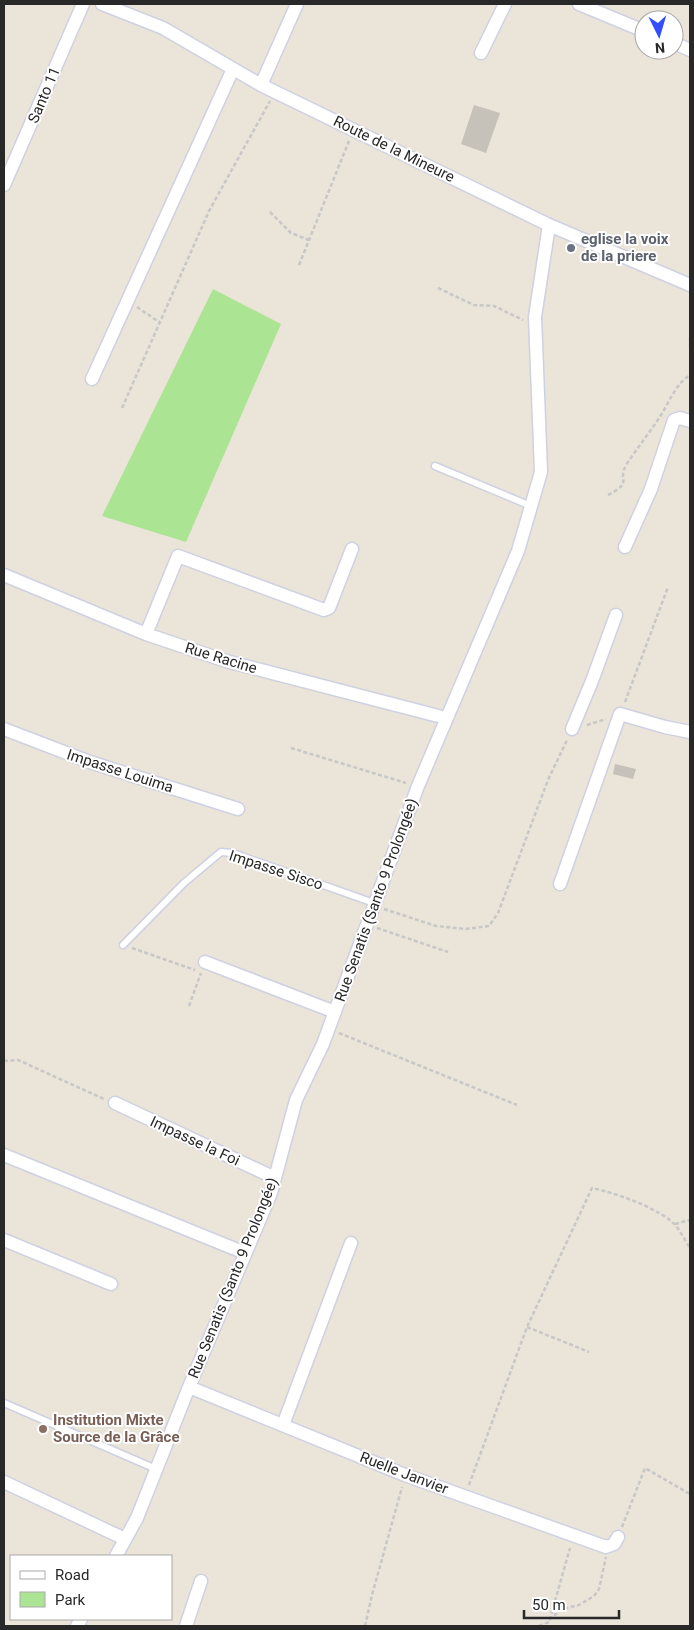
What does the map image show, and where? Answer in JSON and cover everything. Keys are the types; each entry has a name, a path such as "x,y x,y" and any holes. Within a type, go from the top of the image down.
{"street":[{"name":"Santo 11","path":"4,185 83,4"},
{"name":"Route de la Mineure","path":"102,4 163,28 261,84 549,226 690,285"},
{"path":"261,84 296,4"},
{"path":"480,53 504,4"},
{"path":"579,4 634,27"},
{"path":"92,379 233,69"},
{"name":"Rue Senatis (Santo 9 Prolongée)","path":"117,1555 137,1518 189,1387 271,1193 296,1100 323,1044 418,786 518,551 541,472 535,317 549,226"},
{"path":"626,547 651,488 674,420 680,418 690,421"},
{"path":"146,634 178,556 327,610 352,549"},
{"name":"Rue Racine","path":"4,575 146,634 226,661 446,718"},
{"path":"572,729 616,615"},
{"path":"560,884 620,714 690,732"},
{"name":"Impasse Louima","path":"4,729 90,762 238,809"},
{"path":"203,967 335,1012"},
{"name":"Impasse la Foi","path":"115,1103 275,1178"},
{"path":"4,1155 245,1253"},
{"path":"4,1240 111,1284"},
{"path":"283,1425 351,1243"},
{"name":"Ruelle Janvier","path":"189,1387 405,1476 600,1546 613,1542"},
{"path":"4,1482 125,1539"},
{"path":"186,1626 201,1581"}],"lane":[{"path":"434,466 531,506"},
{"name":"Impasse Sisco","path":"123,945 184,883 220,852 233,853 374,905"},
{"path":"4,1403 156,1469"}],"path":[{"path":"122,408 209,211 275,91"},
{"path":"299,265 354,130"},
{"path":"270,212 291,233 309,240"},
{"path":"438,288 474,305 494,306 536,327"},
{"path":"127,301 160,323"},
{"path":"690,337 690,350"},
{"path":"608,495 621,488 624,482 626,466 657,422 683,380 690,375"},
{"path":"374,905 436,926 466,929 489,926 498,913 548,780 572,729 620,714 668,587"},
{"path":"290,748 418,786"},
{"path":"366,925 448,952"},
{"path":"123,945 203,967 188,1006"},
{"path":"329,1028 517,1104"},
{"path":"4,1061 18,1060 115,1103"},
{"path":"465,1496 527,1327 592,1188 631,1199 659,1213 675,1224 690,1248"},
{"path":"675,1224 690,1220"},
{"path":"527,1327 589,1352"},
{"path":"539,1626 547,1623 562,1609 579,1605 594,1596 599,1589 613,1542 645,1468 690,1494"},
{"path":"365,1626 405,1476"},
{"path":"550,1620 573,1536"}],"green space":[{"path":"213,289 281,324 186,542 102,516"}],"building":[{"path":"474,105 500,113 486,153 461,144"},
{"path":"615,764 636,769 633,779 613,774"}],"place":[{"name":"eglise la voix de la priere","path":"571,248"},
{"name":"Institution Mixte Source de la Grâce","path":"43,1429"}]}
